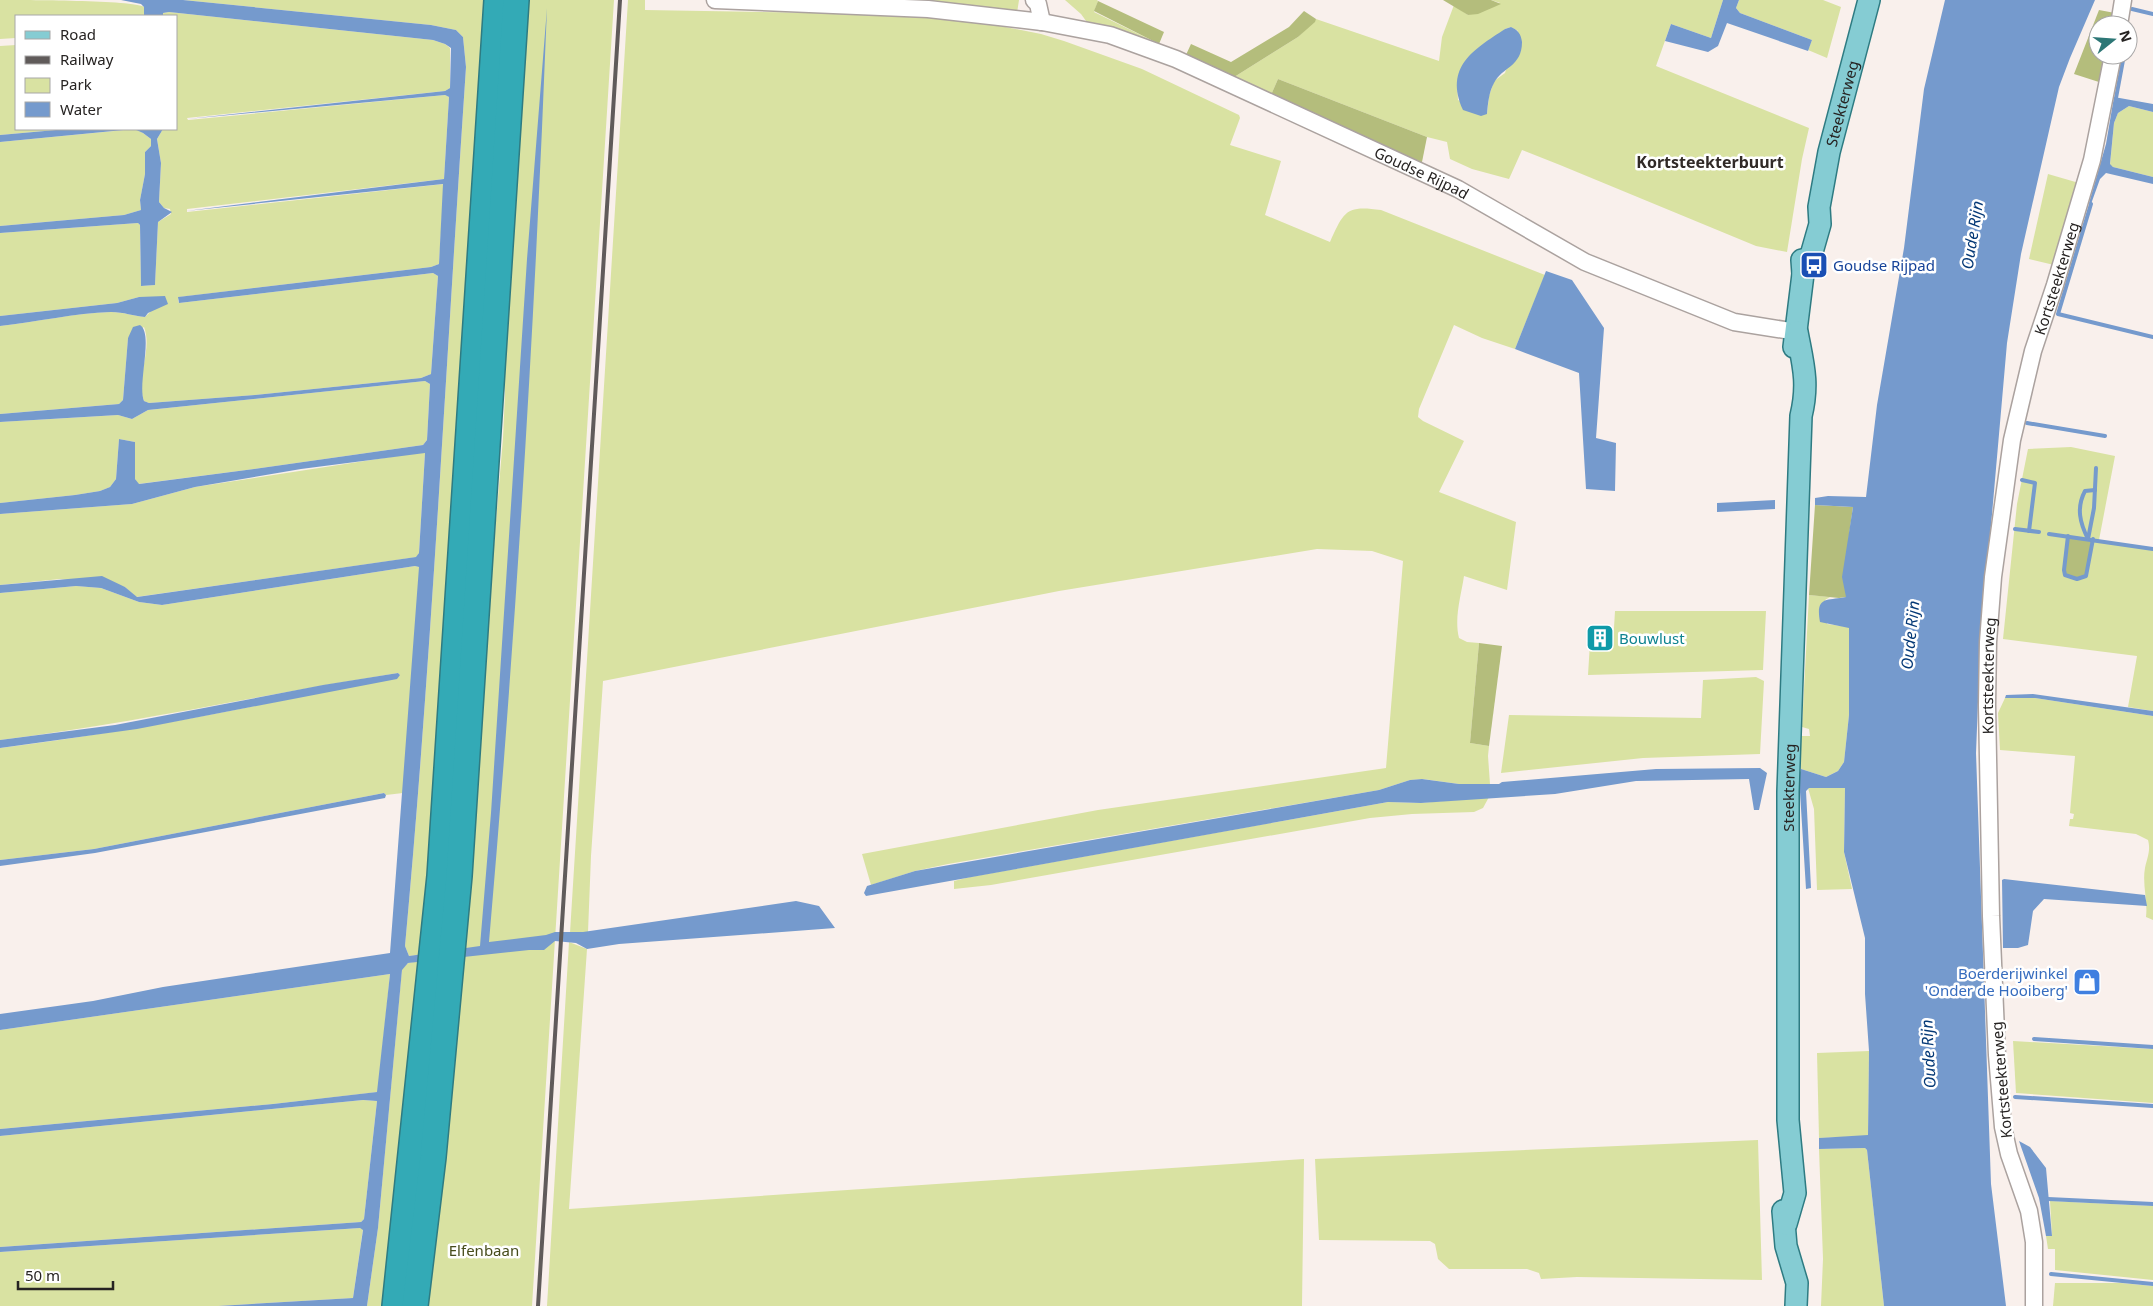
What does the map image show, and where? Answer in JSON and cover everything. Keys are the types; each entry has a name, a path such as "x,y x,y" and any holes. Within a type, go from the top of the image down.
{"highway":[{"path":"444,940 467,473 496,0"},
{"path":"395,1306 441,973 486,482 516,0"},
{"path":"415,1306 433,1157 441,973"}],"main road":[{"name":"Steekterweg","path":"1790,1306 1784,1286 1783,1262 1786,1246 1786,1224 1796,1193 1788,1120 1788,792 1801,416 1793,376 1793,357 1803,274 1820,224 1819,207 1829,152 1869,0"},
{"name":"Steekterweg","path":"1786,1246 1797,1283 1796,1306"}],"street":[{"name":"Goudse Rijpad","path":"715,0 928,9 1042,22 1110,35 1176,59 1458,189 1585,262 1734,322 1797,332"},
{"path":"1034,0 1038,4 1042,22"},
{"path":"2121,15 2123,0"},
{"name":"Kortsteekterweg","path":"2034,1306 2034,1242 2029,1211 2010,1154 2004,1128 1997,1055 1990,916 1988,642 1993,577 2012,440 2032,351 2055,285 2092,160 2111,65"}],"green space":[{"path":"0,0 120,3 144,7 144,15 15,15 15,38 0,39"},
{"path":"183,0 485,0 433,828 420,955 409,956 405,946 415,836 438,507 466,67 463,37 456,30 431,25"},
{"name":"Elfenbaan","path":"525,0 614,0 532,1306 425,1306 503,438 505,393 502,359"},
{"path":"628,0 645,0 645,10 945,15 1041,34 1142,69 1239,115 1240,118 1230,145 1281,161 1265,215 1330,242 1339,223 1348,212 1360,209 1381,210 1545,275 1515,349 1482,338 1454,325 1419,409 1418,417 1464,441 1439,492 1516,522 1507,590 1464,576 1457,623 1459,638 1467,642 1479,643 1470,743 1489,746 1490,784 1459,784 1423,779 1410,780 1379,790 948,864 915,871 871,885 862,854 1098,810 1386,768 1403,561 1372,551 1317,549 1059,591 603,681 591,856 588,932 570,933"},
{"path":"812,0 1019,0 1017,13"},
{"path":"1065,0 1097,0 1094,12 1159,44 1089,25 1081,14"},
{"path":"1443,0 1491,0 1501,4 1478,14 1468,15"},
{"path":"1491,0 1723,0 1711,38 1671,24 1656,66 1809,128 1787,252 1756,246 1522,150 1509,179 1472,169 1450,159 1447,142 1427,137 1278,79 1271,95 1231,79 1298,37 1316,19 1439,61 1442,37 1454,5 1468,15 1500,3","holes":["1511,27 1518,31 1505,73 1494,81 1489,96 1487,114 1458,100 1457,82 1505,29"]},
{"path":"1739,0 1823,0 1841,7 1827,58 1808,50 1812,40 1740,13 1736,8"},
{"path":"1098,1 1164,32 1159,44 1094,11"},
{"path":"2099,10 2115,13 2115,15 2097,15"},
{"path":"1304,11 1316,19 1315,22 1298,37 1231,79 1185,57 1191,44 1231,62 1289,27"},
{"path":"169,12 433,40 450,48 450,88 445,91 187,118 188,120 445,95 449,97 444,179 187,209 187,212 444,184 439,264 431,267 179,297 178,300 179,303 433,273 438,276 431,374 421,378 255,395 149,403 144,401 141,383 147,345 144,327 128,338 123,400 119,404 0,414 0,326 97,313 116,312 145,317 165,297 139,297 117,303 0,316 0,233 138,223 140,225 141,286 155,285 158,222 171,214 170,209 164,208 159,202 161,163 157,139 162,130 178,130 178,15 163,15 163,13"},
{"path":"2088,38 2088,65 2105,65 2102,83 2074,74"},
{"path":"15,45 15,130 56,130 0,135 0,46"},
{"path":"1278,79 1427,137 1421,167 1271,95"},
{"path":"2129,106 2153,112 2153,177 2110,165 2114,123 2118,113"},
{"path":"137,130 151,139 151,146 145,152 145,174 140,200 141,210 124,215 0,226 0,142"},
{"path":"2048,174 2079,183 2054,265 2029,259"},
{"path":"425,381 430,384 427,440 423,445 138,484 135,479 135,442 119,439 116,479 110,487 100,491 75,495 0,503 0,422 118,415 132,419 148,410"},
{"path":"2071,447 2115,456 2099,540 2153,549 2153,711 2128,707 2137,656 2003,639 2017,504 2028,449","holes":["2068,537 2093,540 2086,576 2065,575"]},
{"path":"425,453 419,553 417,557 136,597 125,587 60,579 0,585 0,514 132,504 195,487"},
{"path":"1815,505 1853,507 1849,535 1846,597 1809,595"},
{"path":"2068,536 2093,539 2086,576 2077,579 2065,575"},
{"path":"415,566 420,567 403,793 386,795 384,793 94,849 0,860 0,748 101,734 201,716 400,675 398,673 348,681 150,717 0,740 0,593 76,586 101,588 139,602 162,605"},
{"path":"1809,595 1830,597 1825,600 1827,624 1849,627 1849,715 1844,762 1838,771 1826,777 1801,769 1799,736 1810,736 1809,729 1802,727"},
{"path":"1615,611 1766,611 1763,670 1588,675 1590,643 1613,644"},
{"path":"1479,643 1502,646 1489,746 1470,743"},
{"path":"1756,677 1764,681 1760,754 1643,758 1501,773 1509,715 1701,718 1703,680"},
{"path":"2005,698 2035,698 2153,716 2153,920 2146,917 2144,874 2149,851 2148,840 2136,834 2069,826 2070,819 2073,819 2074,814 2070,813 2075,756 2000,750 1998,713"},
{"path":"1808,788 1845,788 1844,852 1852,889 1817,890 1814,809"},
{"path":"1489,797 1483,808 1474,812 1412,814 1370,818 991,885 954,889 954,881 970,877 1388,802 1421,803"},
{"path":"569,942 587,949 569,1209 1304,1159 1302,1306 547,1306"},
{"path":"419,961 386,1306 367,1306 378,1228 402,969 408,963"},
{"path":"390,974 378,1092 273,1104 0,1129 0,1030"},
{"path":"2013,1041 2153,1049 2153,1103 2016,1093"},
{"path":"1869,1051 1868,1136 1819,1138 1817,1053"},
{"path":"363,1100 377,1101 364,1219 361,1222 0,1247 0,1136"},
{"path":"1758,1140 1762,1280 1577,1277 1541,1279 1539,1273 1527,1269 1449,1269 1438,1259 1435,1244 1430,1241 1319,1240 1315,1159"},
{"path":"1865,1148 1867,1150 1884,1306 1821,1306 1823,1259 1819,1149"},
{"path":"2050,1201 2153,1206 2153,1280 2055,1270 2055,1249 2048,1249 2046,1236 2052,1235"},
{"path":"363,1229 353,1298 218,1306 0,1306 0,1252"},
{"path":"2055,1283 2121,1283 2153,1286 2153,1306 2053,1306"}],"water":[{"path":"121,0 183,0 431,25 456,30 463,37 466,67 431,617 405,946 409,956 480,946 491,813 527,259 547,8 537,242 524,475 508,709 489,942 546,935 555,932 583,932 796,901 819,906 835,928 619,944 587,949 576,943 555,941 544,950 408,963 402,970 378,1228 367,1306 218,1306 353,1298 363,1230 360,1228 0,1252 0,1247 361,1222 364,1219 377,1101 363,1100 0,1136 0,1129 273,1104 377,1092 390,974 0,1030 0,1014 93,1001 163,987 390,953 419,567 415,566 162,605 139,602 101,588 76,586 0,593 0,585 102,576 125,587 137,597 416,557 419,553 425,453 301,469 195,487 132,504 0,514 0,503 75,495 100,491 110,487 116,479 119,439 135,442 135,479 139,484 423,445 427,440 430,384 425,381 148,410 132,419 118,415 0,422 0,414 119,404 123,400 128,338 133,327 140,325 144,330 146,338 142,393 144,401 149,403 255,395 421,378 431,374 438,276 433,273 179,303 178,297 431,267 439,264 443,184 186,211 444,179 449,97 445,95 187,119 445,91 450,88 451,48 433,40 169,12 163,13 163,15 144,15 144,7 141,4"},
{"path":"1723,0 1739,0 1736,8 1740,13 1812,40 1808,51 1727,23 1718,46 1708,52 1665,41 1671,24 1711,38"},
{"name":"Oude Rijn","path":"1945,0 2095,0 2059,87 2021,254 2007,343 1980,651 1976,753 1991,1184 2006,1306 1884,1306 1867,1150 1865,1148 1819,1149 1819,1138 1868,1135 1869,1051 1865,994 1865,938 1844,852 1845,788 1809,788 1806,791 1811,888 1806,889 1799,776 1801,769 1826,777 1838,771 1844,762 1849,715 1849,628 1820,622 1819,607 1824,601 1846,597 1842,577 1853,507 1815,505 1815,498 1828,496 1866,497 1877,405 1904,248 1924,89"},
{"path":"1511,27 1520,35 1522,42 1521,50 1515,62 1494,83 1488,102 1487,114 1481,116 1463,110 1458,95 1457,82 1465,61 1482,44"},
{"path":"2114,97 2153,104 2153,112 2129,106 2118,113 2114,123 2110,164 2113,167 2153,177 2153,184 2106,173 2100,179 2091,204 2089,203 2106,144"},
{"path":"56,130 124,130 0,142 0,135"},
{"path":"136,130 162,130 157,139 161,163 159,202 164,208 172,212 158,222 155,285 141,286 140,225 138,223 0,233 0,226 124,215 141,210 140,200 145,174 145,152 151,146 151,139"},
{"path":"1546,271 1572,280 1604,328 1596,438 1616,443 1615,491 1586,489 1579,373 1515,349"},
{"path":"165,296 168,304 148,313 145,317 116,312 97,313 0,326 0,316 117,303 139,297"},
{"path":"1775,500 1775,509 1717,512 1717,503"},
{"path":"398,673 400,675 397,679 137,729 0,748 0,740 115,725 323,685"},
{"path":"2033,694 2153,711 2153,716 2035,698 2005,698 2006,695"},
{"path":"1760,768 1767,773 1759,810 1754,810 1749,779 1636,781 1555,794 1421,803 1388,802 866,896 864,893 867,886 915,871 1379,790 1410,780 1422,779 1459,784 1499,784 1502,782 1656,769"},
{"path":"384,793 386,795 385,798 95,853 0,866 0,860 94,849"},
{"path":"2002,880 2145,895 2147,906 2044,899 2033,911 2028,945 2018,948 2003,948"},
{"path":"2019,1141 2030,1147 2046,1168 2052,1236 2046,1236 2039,1198"}],"waterway":[{"path":"2132,9 2153,14"},
{"path":"2116,98 2122,65"},
{"path":"2091,204 2058,314 2153,337"},
{"path":"2027,423 2105,436"},
{"path":"2088,539 2094,508 2096,468"},
{"path":"2022,480 2035,483 2029,531"},
{"path":"2088,539 2081,521 2080,509 2085,491 2095,490"},
{"path":"2015,529 2039,532"},
{"path":"2049,534 2153,549"},
{"path":"2068,536 2065,575 2077,579 2086,576 2093,539"},
{"path":"2034,1039 2153,1047"},
{"path":"2015,1097 2153,1106"},
{"path":"2048,1199 2153,1204"},
{"path":"2051,1274 2153,1284"}],"railway":[{"path":"538,1306 620,0"}],"place":[{"name":"Goudse Rijpad","path":"1814,265"},
{"name":"Bouwlust","path":"1600,638"},
{"name":"Boerderijwinkel 'Onder de Hooiberg'","path":"2087,982"}],"district":[{"name":"Kortsteekterbuurt","path":"1710,162"}]}
